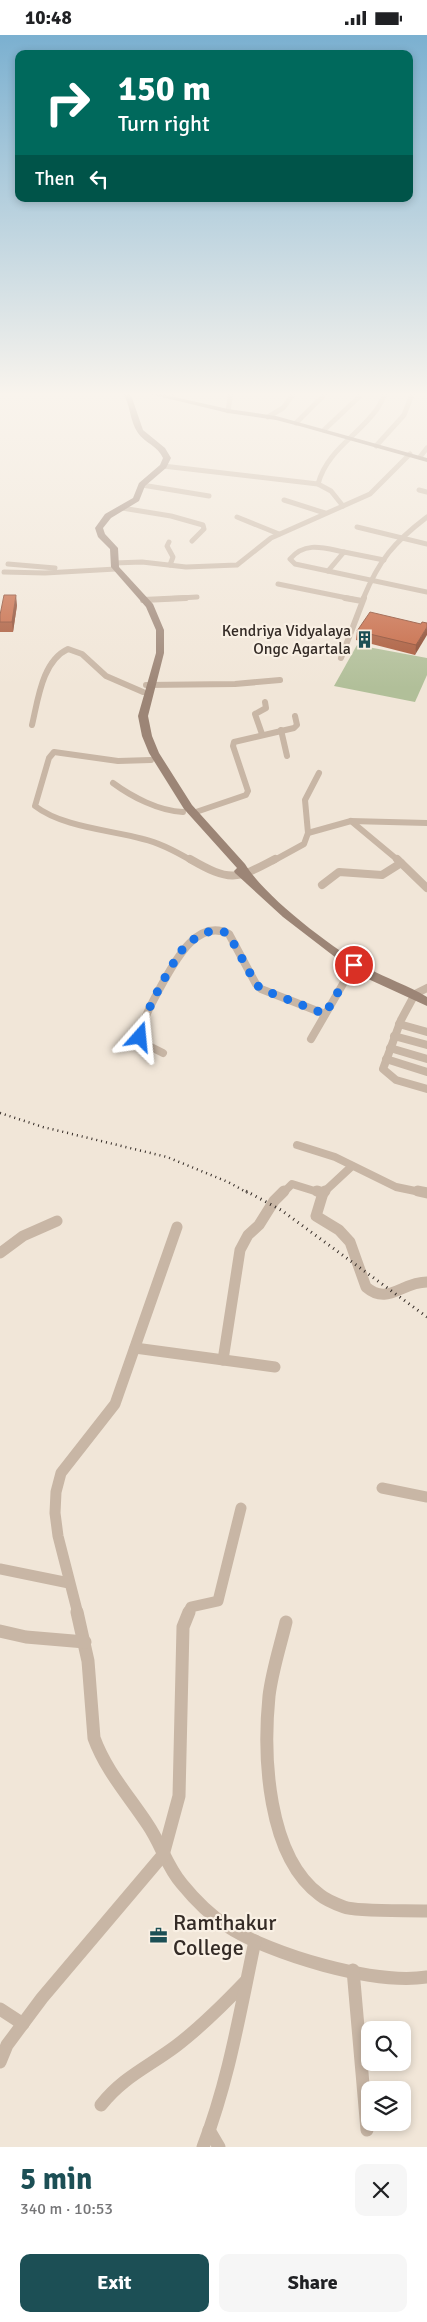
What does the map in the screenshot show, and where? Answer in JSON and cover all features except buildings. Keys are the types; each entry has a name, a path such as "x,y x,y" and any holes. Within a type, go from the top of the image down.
{"street":[{"path":"140,491 136,499 108,516 98,528 101,535 114,548 116,556 115,566 143,601 153,623 156,638 154,653 137,722 151,756 186,810 235,868 246,875 278,907 354,965 376,979 415,994 427,1002"},
{"path":"175,491 208,496"},
{"path":"329,491 343,506"},
{"path":"2,572 45,573 142,562 170,565 237,565 262,543 370,494 373,491"},
{"path":"284,501 325,513"},
{"path":"122,508 203,525 204,529 192,541"},
{"path":"237,517 279,534"},
{"path":"341,658 362,601 384,560 400,538 427,517"},
{"path":"357,527 427,544"},
{"path":"169,542 167,546 172,557 170,565"},
{"path":"384,560 306,546 290,559 295,563 328,571 427,592"},
{"path":"328,571 344,552"},
{"path":"0,563 57,568 115,566"},
{"path":"2,572 11,568 8,564"},
{"path":"278,584 362,601"},
{"path":"143,601 197,597"},
{"path":"32,725 50,663 56,654 63,650 79,652 109,679 147,687 235,684 280,680"},
{"path":"262,734 255,714 266,707 266,702"},
{"path":"114,783 123,790 173,812 246,795 248,791 233,744 237,740 297,725 295,716"},
{"path":"281,730 287,756"},
{"path":"151,756 118,761 54,752 48,758 35,806 46,813 78,823 159,844 218,874 230,876 246,875 300,849 307,840 305,800 319,773"},
{"path":"308,833 352,821 368,820 407,824 427,823"},
{"path":"352,821 427,888"},
{"path":"322,885 339,872 382,875 401,863"},
{"path":"163,1053 142,1041 140,1035 142,1024 183,949 207,932 217,930 229,935 256,984 261,989 325,1014"},
{"path":"311,1039 354,965"},
{"path":"427,988 415,994 399,1024 383,1069 386,1074 427,1089"},
{"path":"399,1024 427,1032"},
{"path":"394,1036 427,1045"},
{"path":"390,1048 427,1059"},
{"path":"386,1059 427,1072"},
{"path":"298,1145 325,1153 396,1187 427,1193"},
{"path":"352,1166 324,1193 316,1216 340,1231 350,1242 356,1253 363,1285 370,1292 388,1295 411,1283 427,1282"},
{"path":"223,1360 240,1250 245,1239 259,1225 274,1201 292,1184 324,1193"},
{"path":"0,1253 23,1236 56,1221"},
{"path":"177,1227 115,1404 61,1473 57,1482 54,1506 69,1583 85,1642 94,1738 97,1748 113,1776 155,1834 163,1855 179,1881 208,1912 229,1928 255,1941 353,1970 390,1978 427,1977"},
{"path":"135,1348 275,1367"},
{"path":"382,1488 427,1497"},
{"path":"0,2061 8,2045 23,2024 163,1855 179,1796 183,1627 191,1607 216,1603 218,1601 240,1508"},
{"path":"0,1569 69,1583"},
{"path":"286,1621 270,1695 268,1779 276,1823 289,1857 316,1894 335,1905 346,1908 427,1911"},
{"path":"0,1631 26,1637 85,1642"},
{"path":"203,2147 228,2070 255,1941"},
{"path":"353,1970 363,2081"},
{"path":"101,2105 117,2084 136,2069 179,2043 246,1981"},
{"path":"0,2009 23,2024"},
{"path":"209,2130 219,2147"}],"green space":[{"path":"357,645 427,658 427,675 415,702 334,686"}],"railway":[{"path":"0,1113 43,1127 167,1157 228,1182 248,1193"},
{"path":"246,1191 281,1210 427,1317"}],"place":[{"name":"Kendriya Vidyalaya Ongc Agartala","path":"365,639"},
{"name":"Ramthakur College","path":"159,1935"}],"route":[{"path":"140,1037 142,1024 183,949 207,932 217,930 226,932 229,935 256,984 261,989 325,1014 354,965"}]}
